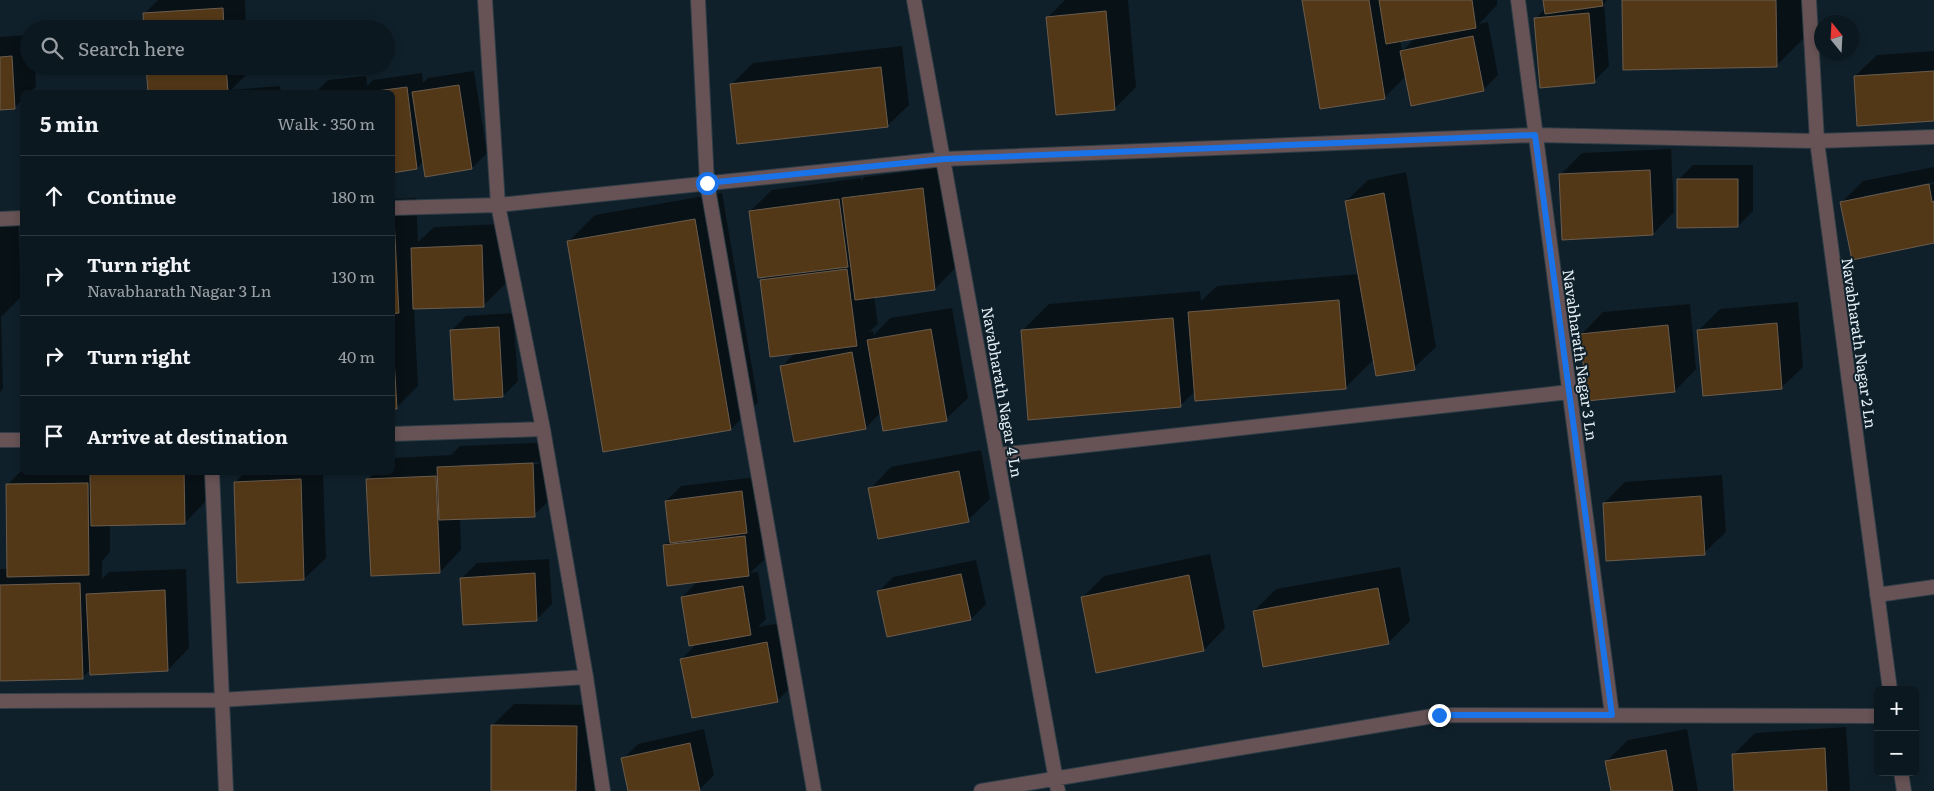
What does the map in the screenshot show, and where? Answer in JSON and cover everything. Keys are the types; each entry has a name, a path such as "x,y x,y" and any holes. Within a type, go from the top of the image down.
{"street":[{"path":"485,0 498,205 543,429 586,677 603,791"},
{"path":"698,0 707,183 814,791"},
{"name":"Navabharath Nagar 4 Ln","path":"914,0 1057,785"},
{"name":"Navabharath Nagar 3 Ln","path":"1518,0 1612,715"},
{"name":"Navabharath Nagar 2 Ln","path":"1809,0 1817,140 1889,686"},
{"path":"395,208 498,205 944,159 1535,135 1817,140 1934,137"},
{"path":"0,219 20,218"},
{"path":"998,455 1569,392"},
{"path":"395,434 543,429"},
{"path":"0,440 20,440"},
{"path":"212,475 226,791"},
{"path":"1877,594 1934,588"},
{"path":"0,700 222,700 586,677"},
{"path":"981,791 1057,785 1439,715 1874,716"},
{"path":"1902,776 1904,791"}],"building":[{"path":"1302,0 1369,0 1385,99 1320,109"},
{"path":"1379,0 1472,0 1476,28 1386,44"},
{"path":"1543,0 1602,0 1603,6 1545,14"},
{"path":"1622,0 1776,0 1777,67 1623,70"},
{"path":"223,8 224,20 143,20 143,13"},
{"path":"1106,11 1115,110 1056,115 1046,17"},
{"path":"1589,13 1595,83 1540,88 1534,18"},
{"path":"1473,36 1484,91 1411,106 1400,51"},
{"path":"12,56 15,109 0,110 0,57"},
{"path":"881,67 888,127 737,144 730,84"},
{"path":"1934,71 1934,121 1857,126 1854,76"},
{"path":"147,75 227,75 228,90 148,90"},
{"path":"459,85 472,169 425,177 412,92"},
{"path":"407,87 417,169 395,173 395,90 384,90"},
{"path":"1650,170 1653,235 1562,240 1559,174"},
{"path":"1677,179 1738,179 1738,227 1677,228"},
{"path":"1929,184 1932,202 1934,201 1934,243 1852,260 1840,202"},
{"path":"923,188 935,290 855,300 842,198"},
{"path":"1384,193 1415,370 1376,376 1345,201"},
{"path":"839,199 848,267 758,278 749,211"},
{"path":"695,219 731,430 603,452 567,241"},
{"path":"395,238 399,313 395,314"},
{"path":"482,245 484,307 413,309 411,248"},
{"path":"847,269 857,346 770,357 760,280"},
{"path":"1339,300 1346,389 1195,401 1188,312"},
{"path":"1173,318 1181,407 1028,420 1021,330"},
{"path":"1777,323 1782,389 1703,396 1697,330"},
{"path":"1668,325 1675,392 1587,401 1580,334"},
{"path":"499,327 503,397 454,400 450,330"},
{"path":"931,329 947,421 883,431 867,340"},
{"path":"852,352 866,429 794,442 780,366"},
{"path":"395,375 397,409 395,409"},
{"path":"533,463 535,517 439,520 437,467"},
{"path":"959,471 969,522 878,539 868,488"},
{"path":"90,475 184,475 185,524 91,526"},
{"path":"436,476 440,573 371,576 366,479"},
{"path":"301,479 304,580 237,583 234,482"},
{"path":"88,483 89,575 7,577 6,484"},
{"path":"742,491 747,533 670,543 665,501"},
{"path":"1701,496 1705,555 1606,561 1603,503"},
{"path":"745,536 749,576 667,586 663,545"},
{"path":"535,573 537,621 463,625 460,578"},
{"path":"961,574 971,620 887,637 877,591"},
{"path":"1189,575 1204,651 1096,673 1081,597"},
{"path":"80,583 83,679 0,681 0,585"},
{"path":"743,586 751,635 689,646 681,597"},
{"path":"1378,588 1389,644 1263,667 1253,611"},
{"path":"165,590 168,671 90,675 86,594"},
{"path":"767,642 778,702 692,718 680,659"},
{"path":"491,725 577,726 576,791 491,791"},
{"path":"690,743 700,791 628,791 621,758"},
{"path":"1825,748 1827,791 1734,791 1732,754"},
{"path":"1666,750 1673,791 1611,791 1605,761"}],"route":[{"path":"707,183 944,159 1535,135 1612,715 1439,715"}]}
